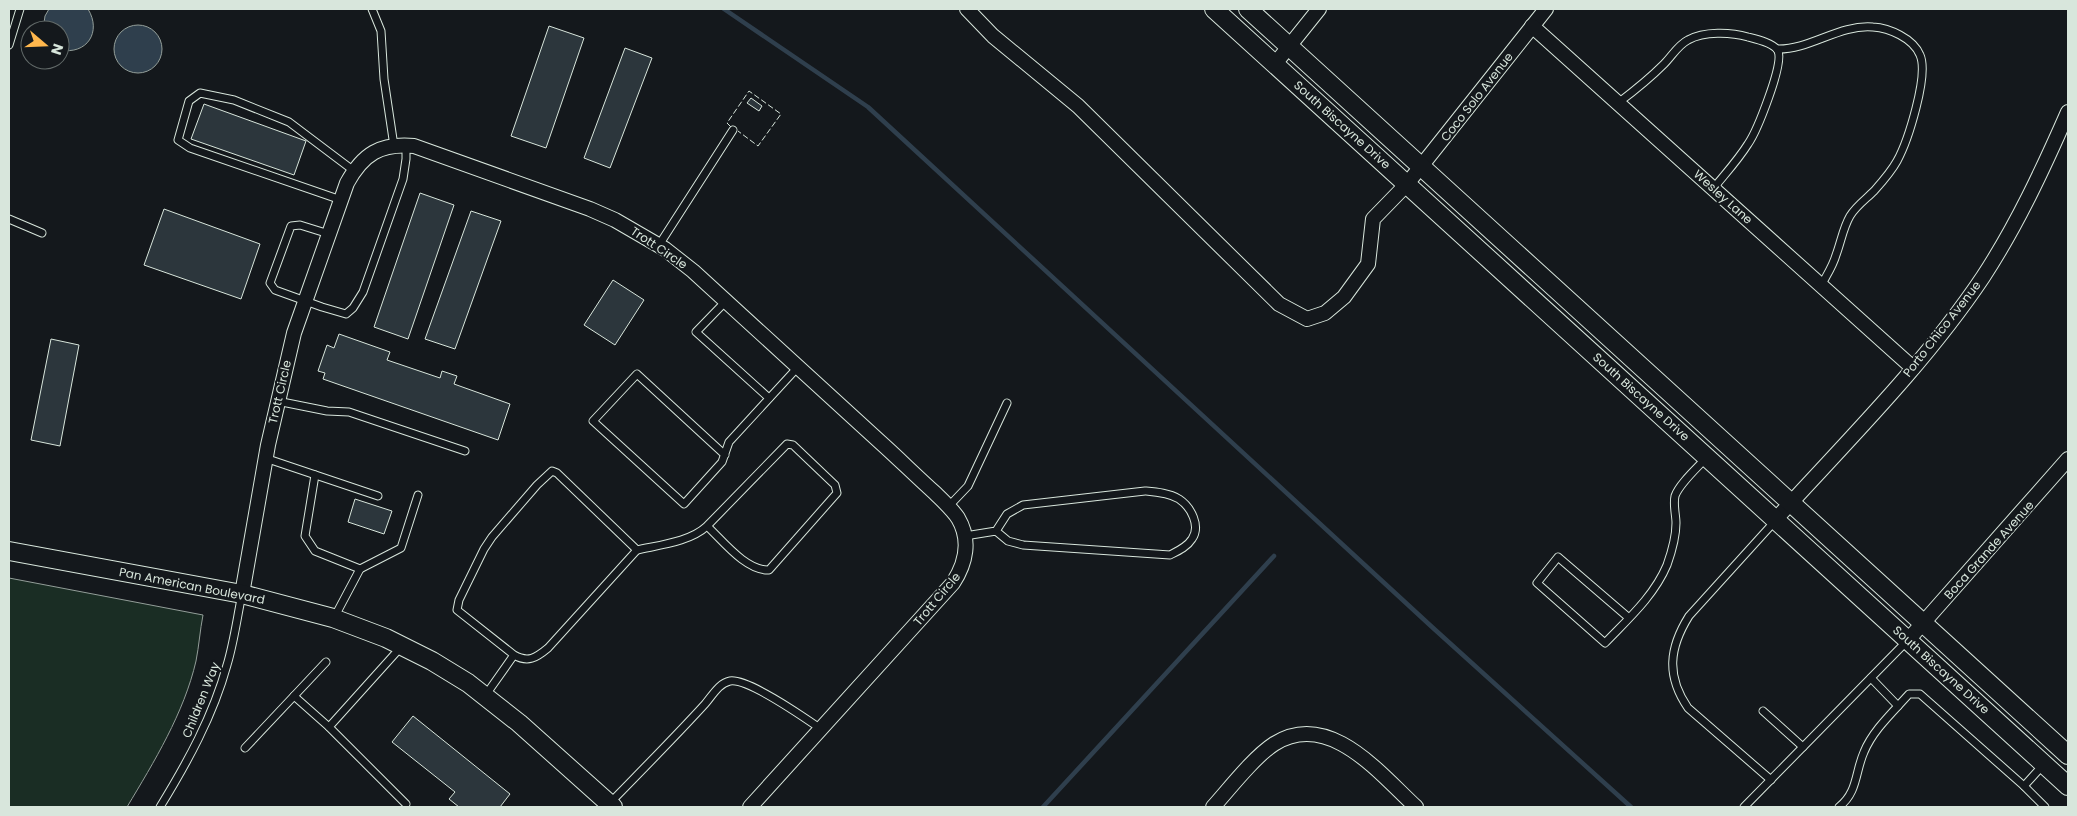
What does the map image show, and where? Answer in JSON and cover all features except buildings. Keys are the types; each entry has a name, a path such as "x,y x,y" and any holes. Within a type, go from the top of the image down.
{"street":[{"name":"Coco Solo Avenue","path":"967,9 993,36 1078,106 1279,304 1307,320 1325,313 1344,297 1368,264 1373,218 1407,184 1546,9"},
{"name":"South Biscayne Drive","path":"1214,9 2068,786"},
{"name":"South Biscayne Drive","path":"1248,9 1923,623 2066,746"},
{"path":"1275,64 1319,9"},
{"name":"Wesley Lane","path":"1532,26 1913,368"},
{"name":"Porto Chico Avenue","path":"1776,519 1913,368 1950,323 1983,277 2012,229 2039,180 2068,112"},
{"name":"Trott Circle","path":"242,594 277,400 294,333 341,200 354,171 361,161 384,147 414,146 590,208 637,231 693,271 948,507 958,519 965,536 965,559 961,571 953,583 750,807"},
{"name":"Boca Grande Avenue","path":"1908,640 2068,459"},
{"name":"Pan American Boulevard","path":"9,552 242,594 333,618 402,646 461,679 484,696 519,723 611,806"},
{"path":"1213,807 1273,744 1297,735 1314,734 1327,736 1343,743 1416,807"},
{"path":"2044,764 2066,746"}],"lane":[{"path":"9,45 20,9"},
{"path":"329,234 300,225 291,226 270,283 275,290 346,314 353,308 363,292 403,178 406,159 400,146 384,79 381,31 372,9"},
{"path":"1777,50 1791,50 1826,36 1854,28 1872,26 1901,36 1920,54 1922,68 1920,87 1904,147 1887,176 1851,214 1845,226 1836,257 1822,286"},
{"path":"1618,103 1644,83 1689,39 1706,34 1727,33 1747,36 1773,45 1779,56 1777,68 1756,129 1748,144 1713,189"},
{"path":"341,200 190,148 178,140 189,101 200,94 226,98 289,122 354,171"},
{"path":"659,246 733,130"},
{"path":"9,219 42,233"},
{"path":"726,301 696,332 769,398"},
{"path":"725,455 637,374 593,421 684,504 722,462 725,455 729,442 798,367"},
{"path":"277,400 327,411 349,412 465,451"},
{"path":"948,507 968,486 1008,403"},
{"path":"637,550 557,473 552,471 537,485 488,543 459,600 457,610 514,655 528,660 536,658 548,648 637,550 674,542 702,530 787,444 793,445 835,485 837,493 769,570 761,570 749,565 707,526"},
{"path":"1629,618 1558,556 1537,583 1605,643 1629,618 1656,587 1667,564 1674,542 1676,523 1675,496 1707,457"},
{"path":"266,458 378,496"},
{"path":"315,475 305,536 315,551 360,569"},
{"path":"965,536 996,531 1007,514 1022,505 1145,491 1178,498 1190,509 1195,523 1193,539 1183,549 1170,555 1023,545 1008,541 996,531"},
{"path":"333,618 360,569 401,548 418,495"},
{"path":"1771,780 1688,708 1680,697 1672,666 1674,649 1680,631 1689,616 1776,519"},
{"name":"Children Way","path":"160,807 184,768 207,721 227,666 242,594"},
{"path":"1744,807 1908,640"},
{"path":"329,727 402,646"},
{"path":"484,696 514,655"},
{"path":"244,748 326,662"},
{"path":"1870,678 1898,706"},
{"path":"611,806 723,683 732,680 750,686 790,707 821,729"},
{"path":"1839,807 1848,800 1855,784 1864,752 1873,736 1908,694 1920,694 2045,807"},
{"path":"294,696 329,727 406,804"},
{"path":"1762,711 1803,747"},
{"path":"2024,786 2044,764"}],"green space":[{"path":"9,578 203,615 196,661 184,699 167,737 127,807 9,807"}],"water":[{"path":"49,9 88,9 93,26 89,40 78,49 70,51 70,20 44,20"},
{"path":"138,25 147,27 155,32 160,40 162,49 160,58 155,66 147,71 138,73 129,71 121,66 116,58 114,49 116,40 121,32 129,27"}],"waterway":[{"path":"724,9 868,107 1432,627 1631,807"},
{"path":"1043,807 1274,556"}],"fence":[{"path":"731,127 727,123 749,91 781,114 758,146 738,131"}]}
